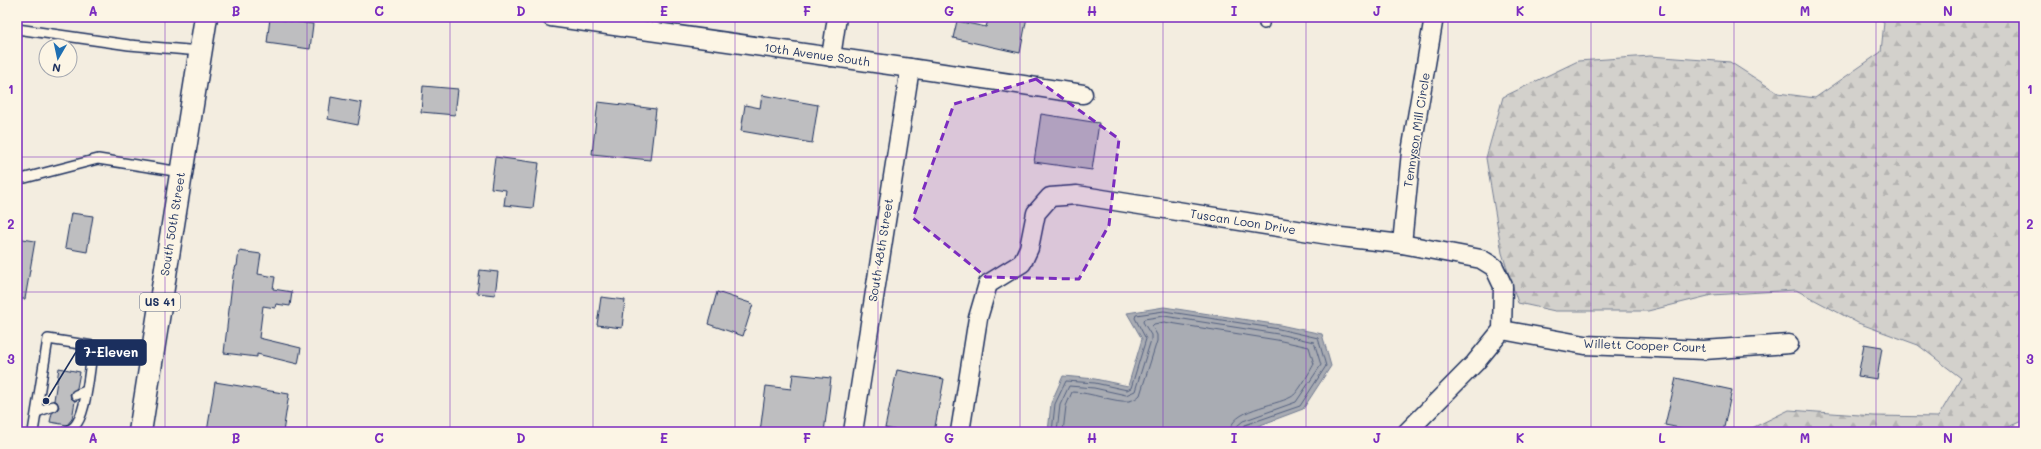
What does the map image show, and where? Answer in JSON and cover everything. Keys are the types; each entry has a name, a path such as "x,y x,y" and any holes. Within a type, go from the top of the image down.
{"main road":[{"name":"South 50th Street","path":"140,432 206,17"}],"street":[{"name":"10th Avenue South","path":"551,17 627,23 831,57 1083,94"},
{"path":"831,57 837,17"},
{"name":"Tennyson Mill Circle","path":"1402,244 1411,152 1434,17"},
{"name":"South 48th Street","path":"853,432 910,68"},
{"name":"Tuscan Loon Drive","path":"960,432 982,300 988,284 1022,263 1029,248 1036,213 1050,197 1077,195 1341,237 1402,244 1481,258 1494,267 1503,286 1502,330"},
{"path":"1407,432 1475,364 1502,330"},
{"name":"Willett Cooper Court","path":"1502,330 1585,345 1704,350 1789,344"}],"lane":[{"path":"17,29 130,44 200,51"},
{"path":"17,178 26,178 98,159 181,172"},
{"path":"34,432 48,339 152,356"},
{"path":"65,432 72,430 78,422 83,407 93,346"},
{"path":"76,395 86,391"},
{"path":"37,412 53,406"}],"highlighted area":[{"path":"1036,79 1119,139 1109,225 1079,279 986,277 913,218 954,104"}],"green space":[{"path":"1876,17 2024,17 2024,420 1997,432 1744,432 1789,410 1874,416 1938,417 1961,378 1918,345 1858,323 1796,290 1712,295 1648,311 1555,311 1518,303 1502,253 1486,158 1503,97 1578,61 1650,56 1730,62 1778,93 1815,98 1881,52 1884,22"}],"water":[{"path":"1164,307 1280,325 1322,334 1331,366 1303,409 1242,432 1048,432 1051,403 1063,376 1095,379 1128,386 1142,339 1127,313"}],"building":[{"path":"989,17 1027,17 1020,53 953,38 957,21 986,27"},
{"path":"270,18 313,24 310,49 267,43"},
{"path":"423,86 458,89 455,115 421,112"},
{"path":"762,95 818,105 812,143 741,131 745,105 760,108"},
{"path":"331,97 362,103 358,125 328,119"},
{"path":"598,102 656,109 650,160 592,154"},
{"path":"1041,114 1099,123 1092,170 1034,162"},
{"path":"495,157 539,163 533,208 504,205 506,190 491,188"},
{"path":"71,213 93,216 87,252 65,248"},
{"path":"17,238 35,241 25,299 17,299"},
{"path":"239,251 261,254 258,274 275,277 273,289 292,292 290,306 276,304 275,308 263,306 259,338 301,348 298,364 257,354 257,357 224,353 233,275 237,266"},
{"path":"480,270 498,272 495,295 477,293"},
{"path":"717,292 753,304 743,336 708,324"},
{"path":"601,297 625,300 622,328 597,325"},
{"path":"1864,344 1882,347 1877,379 1858,376"},
{"path":"59,368 80,372 77,388 70,394 71,398 75,401 72,419 67,425 50,422 52,413 59,407 57,402 54,400"},
{"path":"897,370 944,379 934,432 906,432 885,428"},
{"path":"793,374 831,378 824,432 760,432 766,386 791,389"},
{"path":"1676,378 1732,390 1723,432 1700,432 1665,425"},
{"path":"215,382 289,394 283,432 207,432"}],"place":[{"name":"7-Eleven","path":"46,401"}]}
